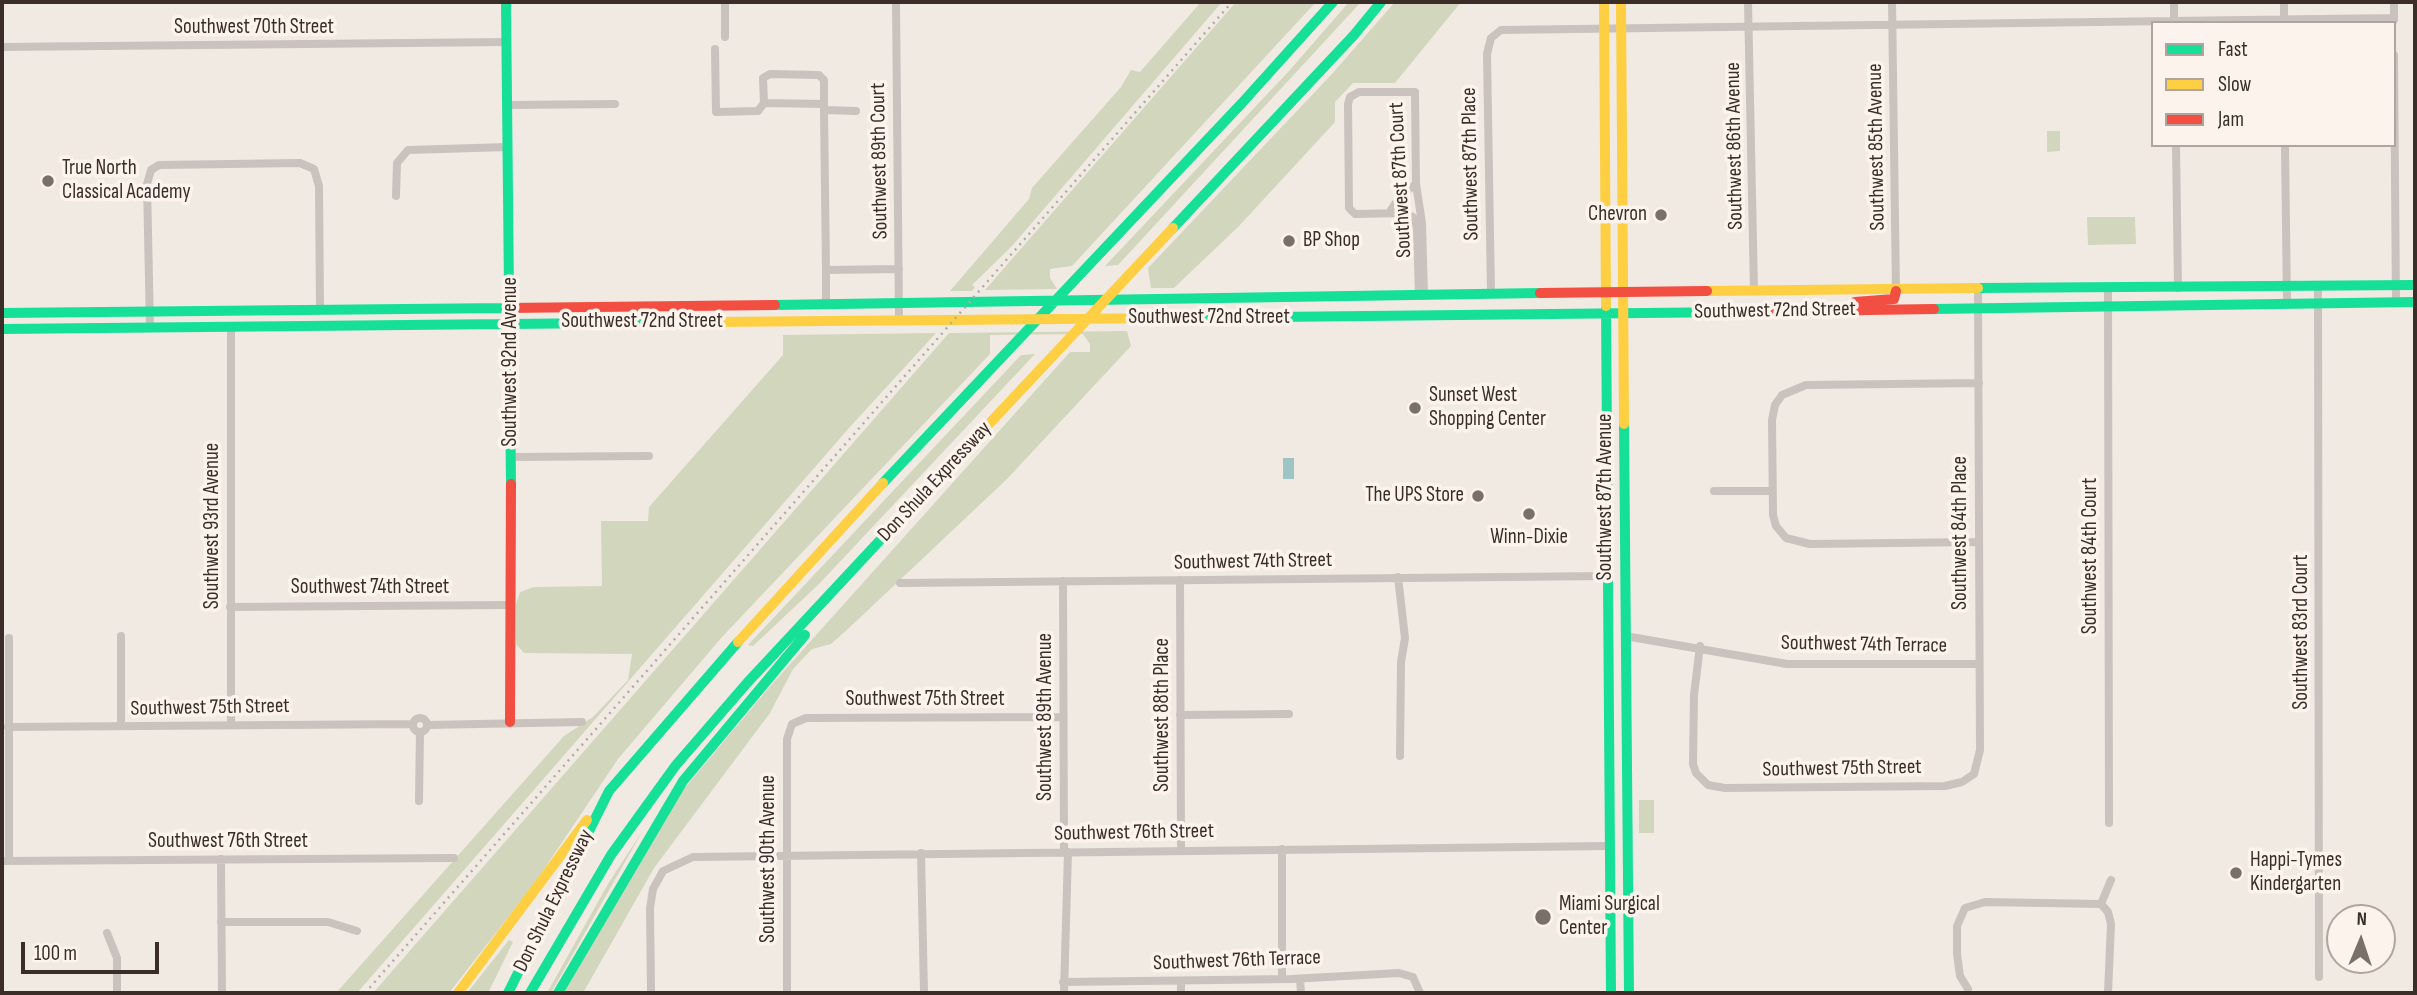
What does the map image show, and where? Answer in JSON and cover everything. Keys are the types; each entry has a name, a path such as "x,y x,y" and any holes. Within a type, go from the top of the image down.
{"main road":[{"name":"Southwest 92nd Avenue","path":"506,2 512,323 510,722"},
{"name":"Don Shula Expressway","path":"508,993 609,791 705,677 1083,269 1242,103 1333,2"},
{"name":"Don Shula Expressway","path":"530,993 611,855 676,765 841,582 1381,2"},
{"name":"Southwest 87th Avenue","path":"1604,2 1611,993"},
{"name":"Southwest 87th Avenue","path":"1621,2 1629,993"},
{"name":"Southwest 72nd Street","path":"7,313 1208,300 1608,292 2415,285"},
{"path":"2178,288 2179,305"},
{"path":"1849,310 1855,302 1894,299 1896,291"},
{"path":"1456,295 1456,313"},
{"path":"1355,297 1355,316"},
{"path":"1208,300 1208,318"},
{"name":"Southwest 72nd Street","path":"7,329 1208,318 2415,302"},
{"path":"728,304 728,321"},
{"path":"798,320 799,304"},
{"path":"231,327 232,310"},
{"path":"36,312 36,329"},
{"path":"7,313 7,329"},
{"path":"1606,466 1623,465"},
{"path":"558,993 683,781 760,685 833,603 841,582"},
{"path":"1607,642 1625,636"},
{"path":"1608,732 1625,751"},
{"path":"458,993 609,791"},
{"path":"1608,846 1626,846"},
{"path":"1611,979 1629,979"}],"street":[{"path":"725,2 725,37"},
{"name":"Southwest 89th Court","path":"895,2 898,320"},
{"name":"Southwest 86th Avenue","path":"1748,2 1754,291"},
{"name":"Southwest 85th Avenue","path":"1892,2 1896,291"},
{"path":"2174,2 2174,21 2394,20 2394,2"},
{"path":"2284,2 2284,21"},
{"path":"1605,28 2151,21"},
{"name":"Southwest 87th Place","path":"1491,294 1487,54 1493,34 1512,29 1605,28"},
{"name":"Southwest 70th Street","path":"2,47 507,42"},
{"path":"715,49 716,112 758,111 764,103 763,78 769,74 819,75 824,79 826,303"},
{"name":"Southwest 87th Court","path":"1363,92 1415,92 1416,184 1422,223 1421,296 1415,219 1409,214 1355,214 1349,208 1348,104 1353,95 1363,92"},
{"path":"764,103 856,111"},
{"path":"508,105 615,104"},
{"path":"396,195 397,163 408,150 508,147"},
{"path":"2176,147 2178,288"},
{"path":"2285,147 2287,304"},
{"path":"2395,147 2396,302"},
{"path":"150,328 147,189 151,170 159,165 300,163 314,169 319,186 320,309"},
{"path":"1390,213 1401,195 1416,184"},
{"path":"827,270 898,269"},
{"name":"Southwest 83rd Court","path":"2318,286 2319,977"},
{"name":"Southwest 84th Court","path":"2108,289 2109,823"},
{"name":"Southwest 84th Place","path":"1973,774 1980,750 1978,290"},
{"name":"Southwest 93rd Avenue","path":"231,327 231,725"},
{"path":"1979,383 1812,384 1796,387 1782,396 1772,415 1774,521 1786,538 1810,544 1979,542"},
{"path":"511,457 649,456"},
{"path":"1714,491 1772,491"},
{"name":"Southwest 74th Street","path":"900,583 1607,576"},
{"path":"1398,578 1405,638 1401,662 1400,756"},
{"name":"Southwest 88th Place","path":"1180,580 1181,850"},
{"name":"Southwest 89th Avenue","path":"1063,581 1066,852 1063,993"},
{"name":"Southwest 74th Street","path":"230,607 510,605"},
{"path":"121,636 121,726"},
{"name":"Southwest 74th Terrace","path":"1625,636 1700,646 1787,664 1979,664"},
{"path":"5,861 9,638"},
{"name":"Southwest 75th Street","path":"1700,646 1693,695 1693,756 1696,773 1707,785 1725,788 1945,786 1962,782 1973,774"},
{"path":"1180,715 1289,714"},
{"name":"Southwest 75th Street","path":"790,726 806,718 1063,716"},
{"name":"Southwest 75th Street","path":"8,727 413,724 420,718 427,725"},
{"path":"420,732 427,725 583,722"},
{"path":"413,724 420,732 419,801"},
{"name":"Southwest 90th Avenue","path":"787,993 787,738 790,726"},
{"name":"Southwest 76th Street","path":"652,993 650,908 653,889 663,871 683,859 698,856 1608,846"},
{"path":"1282,849 1282,979"},
{"path":"921,853 924,993"},
{"name":"Southwest 76th Street","path":"5,861 454,858"},
{"path":"221,859 222,993"},
{"path":"2101,904 2111,880"},
{"path":"1968,989 1960,976 1957,960 1957,926 1965,908 1985,902 2101,904 2108,912 2111,924 2108,993"},
{"path":"221,922 328,922 357,931"},
{"path":"107,933 117,958 117,993"},
{"name":"Southwest 76th Terrace","path":"1063,982 1410,975 1417,982 1420,993"},
{"path":"1300,979 1301,993"},
{"path":"1181,981 1181,993"}],"green space":[{"path":"1201,2 1222,2 1012,246 972,285 975,287 972,291 950,291 1029,199 1032,188 1121,87 1131,70 1140,72"},
{"path":"1236,2 1316,2 1072,266 1050,269 1050,278 1057,289 985,290"},
{"path":"1349,2 1361,2 1118,265 1105,266 1289,71"},
{"path":"1395,2 1461,2 1395,83 1353,83 1335,102 1335,122 1239,226 1174,288 1151,288 1148,268 1331,75"},
{"path":"2047,131 2060,131 2060,151 2047,152"},
{"path":"2087,217 2135,217 2136,244 2088,245"},
{"path":"1127,331 1131,346 1007,479 831,644 812,649 793,669 770,713 654,868 583,993 564,993 677,797 774,682 1070,352 1090,352 1090,344 1083,334 990,335 990,354 722,637 618,759 534,884 449,993 373,993 949,333"},
{"path":"936,333 849,428 357,993 336,993 564,736 593,717 628,680 632,654 524,653 516,644 516,604 520,592 534,587 602,586 601,521 648,521 649,507 783,355 783,335"},
{"path":"1035,354 819,584 753,646 748,645 1021,355"},
{"path":"1639,800 1654,800 1654,833 1639,833"},
{"path":"643,830 551,993 547,993 608,884"},
{"path":"509,940 513,942 488,993 467,993"}],"water":[{"path":"1283,458 1294,458 1294,479 1283,479"}],"railway":[{"path":"365,993 1232,2"}],"traffic: fast":[{"path":"506,2 511,484"},
{"path":"883,483 1242,103 1333,2"},
{"path":"1173,228 1354,35 1381,2"},
{"path":"1978,288 2415,285"},
{"path":"775,305 1540,293"},
{"path":"1934,309 2415,302"},
{"path":"1606,306 1611,993"},
{"path":"2,313 506,308"},
{"path":"1181,318 1737,312"},
{"path":"2,329 710,322"},
{"path":"1624,424 1629,993"},
{"path":"530,993 611,855 676,765 747,683 926,491"},
{"path":"558,993 683,781 805,635"},
{"path":"508,993 609,791 738,642"}],"traffic: slow":[{"path":"1604,2 1606,306"},
{"path":"1621,2 1624,424"},
{"path":"926,491 1173,228"},
{"path":"1707,291 1978,288"},
{"path":"710,322 1181,318"},
{"path":"738,642 883,483"},
{"path":"458,993 587,820"}],"traffic: jam":[{"path":"1540,293 1707,291"},
{"path":"1849,310 1855,302 1894,299 1896,291"},
{"path":"506,308 775,305"},
{"path":"1737,312 1934,309"},
{"path":"510,722 511,484"}],"place":[{"name":"True North Classical Academy","path":"48,181"},
{"name":"Chevron","path":"1661,215"},
{"name":"BP Shop","path":"1289,241"},
{"name":"Sunset West Shopping Center","path":"1415,408"},
{"name":"The UPS Store","path":"1478,496"},
{"name":"Winn-Dixie","path":"1529,514"},
{"name":"Happi-Tymes Kindergarten","path":"2236,873"},
{"name":"Miami Surgical Center","path":"1543,917"}]}
